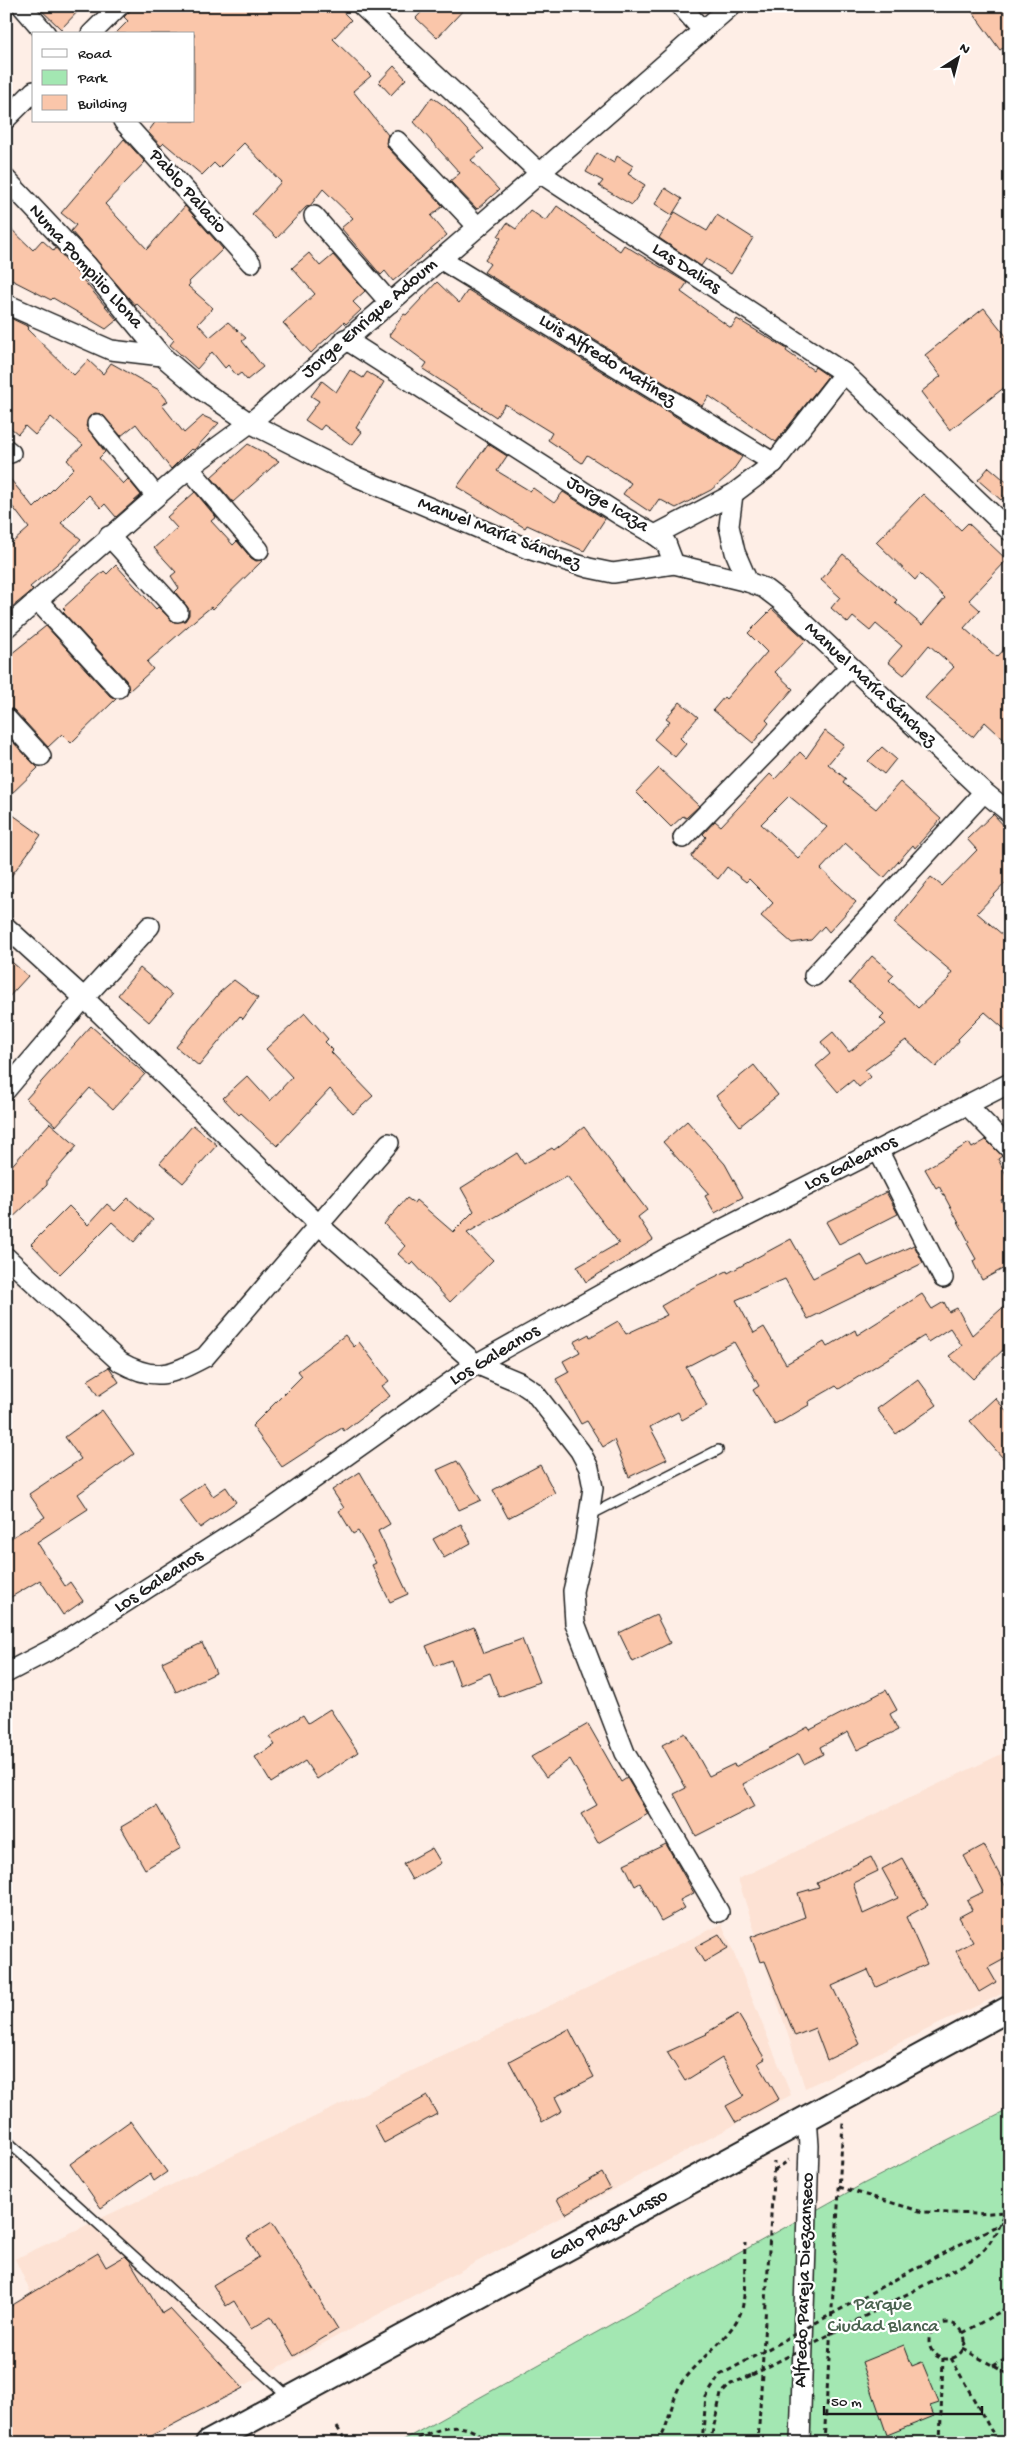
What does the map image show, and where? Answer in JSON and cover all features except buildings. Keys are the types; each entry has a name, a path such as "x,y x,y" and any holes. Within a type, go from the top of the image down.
{"street":[{"path":"22,6 44,32"},
{"path":"93,32 119,6"},
{"name":"Las Dalias","path":"362,6 540,173 844,373 1010,531"},
{"path":"681,6 703,31"},
{"name":"Jorge Enrique Adoum","path":"6,628 189,468 250,423 390,303 731,6"},
{"path":"6,119 32,93"},
{"name":"Pablo Palacio","path":"124,122 251,263"},
{"path":"397,141 478,227"},
{"name":"Numa Pompilio Llona","path":"6,179 87,265 162,356"},
{"path":"314,216 390,303"},
{"name":"Luis Alfredo Matínez","path":"440,258 774,463"},
{"path":"6,304 111,350 162,356"},
{"name":"Jorge Icaza","path":"345,340 612,510 655,535 733,494 774,463 844,373"},
{"name":"Manuel María Sánchez","path":"162,356 202,392 250,423 357,477 528,549 588,568 613,573 674,564 748,582 764,588 781,601 984,792 1010,813"},
{"path":"96,424 156,496"},
{"path":"189,468 259,550"},
{"path":"733,494 729,526 735,552 748,582"},
{"path":"655,535 666,543 674,564"},
{"path":"109,536 178,612"},
{"path":"38,601 118,688"},
{"path":"683,838 850,667"},
{"path":"6,718 41,756"},
{"path":"814,976 984,792"},
{"path":"6,1090 84,998 150,926"},
{"path":"6,927 84,998 320,1226 476,1364 520,1382 534,1392 580,1451 589,1468 594,1488 573,1591 575,1623 625,1753 719,1912"},
{"name":"Los Galeanos","path":"6,1673 54,1648 271,1509 476,1364 674,1253 1010,1083"},
{"path":"967,1105 1010,1149"},
{"path":"6,1257 120,1362 140,1373 164,1375 184,1368 205,1357 389,1144"},
{"path":"878,1150 943,1278"},
{"name":"Galo Plaza Lasso","path":"208,2443 1010,2008"},
{"name":"Alfredo Pareja Diezcanseco","path":"800,2443 809,2146 807,2117"}],"lane":[{"path":"590,1515 718,1450"},
{"path":"6,2140 290,2398"}],"path":[{"path":"824,2443 845,2098"},
{"path":"758,2443 775,2134"},
{"path":"839,2187 923,2212 1004,2212"},
{"path":"710,2443 722,2394 730,2384 752,2375 976,2257 993,2238 1004,2212 1010,2206"},
{"path":"702,2443 706,2397 720,2375 951,2249 1010,2219"},
{"path":"658,2443 665,2432 672,2401 684,2379 722,2339 743,2306 745,2242"},
{"path":"963,2333 1010,2306"},
{"path":"951,2323 963,2333 965,2341 963,2349 958,2355 951,2358 943,2358 935,2354 930,2348 931,2332 936,2326 951,2323"},
{"path":"963,2349 1010,2375"},
{"path":"993,2366 1010,2357"},
{"path":"940,2443 943,2358"},
{"path":"951,2358 998,2443"},
{"path":"337,2426 347,2443"},
{"path":"410,2443 436,2429 461,2427 484,2438 488,2443"}],"shaded area":[{"path":"1010,1750 1010,1990 805,2088 738,1879"},
{"path":"722,1924 791,2095 136,2443 101,2443 15,2259"}],"green space":[{"name":"Parque Ciudad Blanca","path":"1010,2109 1010,2442 398,2443 863,2184"}]}
